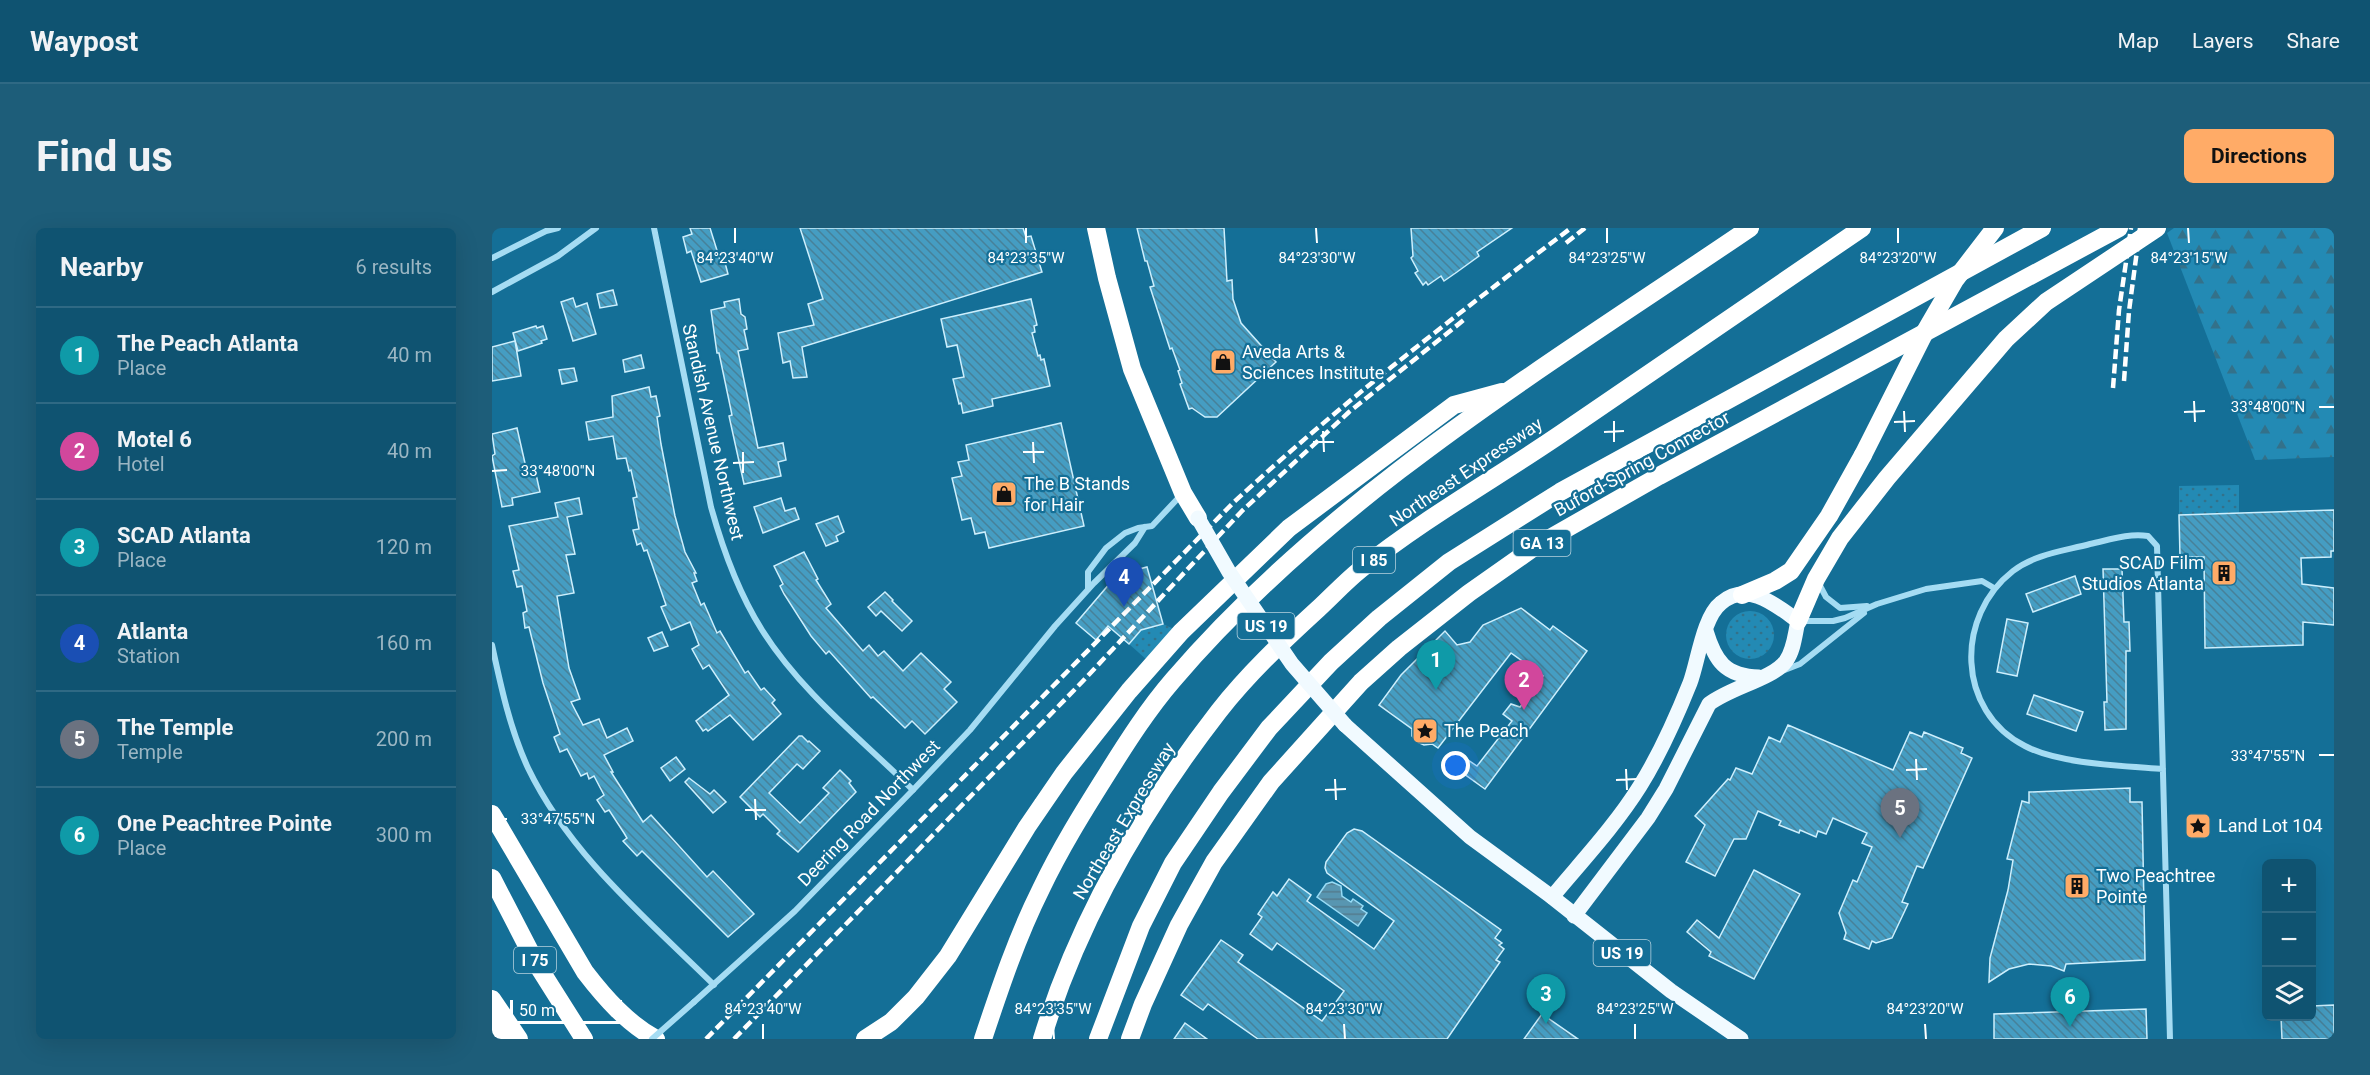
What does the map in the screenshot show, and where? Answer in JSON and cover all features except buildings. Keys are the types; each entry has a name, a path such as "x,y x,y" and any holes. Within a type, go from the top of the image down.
{"highway":[{"name":"US 19","path":"1096,228 1109,289 1132,369 1183,493 1198,518"},
{"name":"Northeast Expressway","path":"983,1039 1008,964 1046,879 1072,829 1141,721 1222,626 1307,543 1395,474 1515,388 1750,228"},
{"name":"Northeast Expressway","path":"1042,1039 1052,1005 1077,944 1109,879 1162,790 1219,710 1270,653 1362,569 1433,518 1565,431 1862,228"},
{"path":"1742,595 1775,581 1791,571 1829,516 1949,290 1995,228"},
{"name":"Buford-Spring Connector","path":"1098,1039 1141,926 1179,854 1221,792 1269,728 1331,663 1379,618 1449,562 1560,492 2042,228"},
{"name":"Buford-Spring Connector","path":"1130,1039 1143,1004 1179,925 1214,862 1271,782 1361,682 1400,648 1469,593 1536,546 1659,476 2119,228"},
{"path":"1798,621 1816,579 1840,538 1965,384 2006,339 2046,302 2157,228"},
{"path":"865,1039 891,1022 929,981 948,956 1027,827 1064,773 1129,691 1181,632 1289,528 1454,405 1515,388"},
{"path":"492,814 585,972 623,1015 654,1039"},
{"name":"I 75","path":"492,878 537,963 584,1039"},
{"path":"492,999 519,1039"},
{"path":"492,1017 503,1039"}],"main road":[{"name":"US 19","path":"1198,518 1229,572 1292,664 1346,725 1466,834 1552,897 1671,991 1741,1039"},
{"path":"1552,897 1640,787 1690,681 1714,611 1721,603 1742,595 1765,598 1798,621 1792,650 1787,660 1768,675 1719,696 1710,704 1660,799 1574,916"},
{"path":"1706,631 1714,654 1721,664 1742,675 1768,675"}],"street":[{"path":"492,258 546,231 558,228"},
{"path":"492,292 558,256 596,228"},
{"name":"Standish Avenue Northwest","path":"654,228 711,507 736,583 762,630 794,673 816,698 914,790"},
{"name":"Deering Road Northwest","path":"1088,590 1088,572 1106,548 1125,533 1152,526 1183,493"},
{"name":"Deering Road Northwest","path":"654,1039 795,911 914,790 970,730 1055,626 1135,543 1145,527"},
{"path":"2163,769 2054,756 2023,745 2003,731 1987,712 1975,687 1971,661 1972,634 1981,609 1994,588 2014,570 2038,557 2122,537 2142,535 2154,540 2157,546 2163,769 2170,1039"},
{"path":"1816,579 1826,597 1840,608 1877,604"},
{"path":"1798,621 1833,621 1926,589 1982,581 1994,588"},
{"path":"1768,675 1800,664 1877,604"},
{"path":"492,645 504,699 516,737 528,768 554,814 593,865 714,985"}],"green space":[{"path":"2174,228 2334,228 2334,457 2255,460 2167,233"},
{"path":"2239,485 2239,513 2179,515 2179,486"},
{"path":"1745,611 1755,611 1767,618 1774,630 1774,640 1767,652 1755,659 1745,659 1730,648 1726,640 1726,630 1737,615"},
{"path":"1163,624 1174,629 1147,660 1129,644 1141,630"}],"shaded area":[{"path":"1332,882 1341,886 1342,896 1351,902 1353,899 1363,906 1361,909 1367,913 1358,926 1317,897 1326,884"}],"railway":[{"path":"706,1039 1234,502 1357,395 1571,228"},
{"path":"1566,243 1585,228"},
{"path":"2113,388 2119,310 2131,228"},
{"path":"2124,381 2129,311 2140,228"},
{"path":"734,1039 1082,682 1242,511 1349,412 1465,319"}],"place":[{"name":"Aveda Arts & Sciences Institute","path":"1223,362"},
{"name":"The B Stands for Hair","path":"1004,494"},
{"name":"SCAD Film Studios Atlanta","path":"2224,573"},
{"name":"Atlanta","path":"1124,607"},
{"name":"The Peach Atlanta","path":"1436,690"},
{"name":"Motel 6","path":"1524,710"},
{"name":"The Peach","path":"1425,731"},
{"name":"Land Lot 104","path":"2198,826"},
{"name":"The Temple","path":"1900,838"},
{"name":"Two Peachtree Pointe","path":"2077,886"},
{"name":"SCAD Atlanta","path":"1546,1024"},
{"name":"One Peachtree Pointe","path":"2070,1027"}]}
